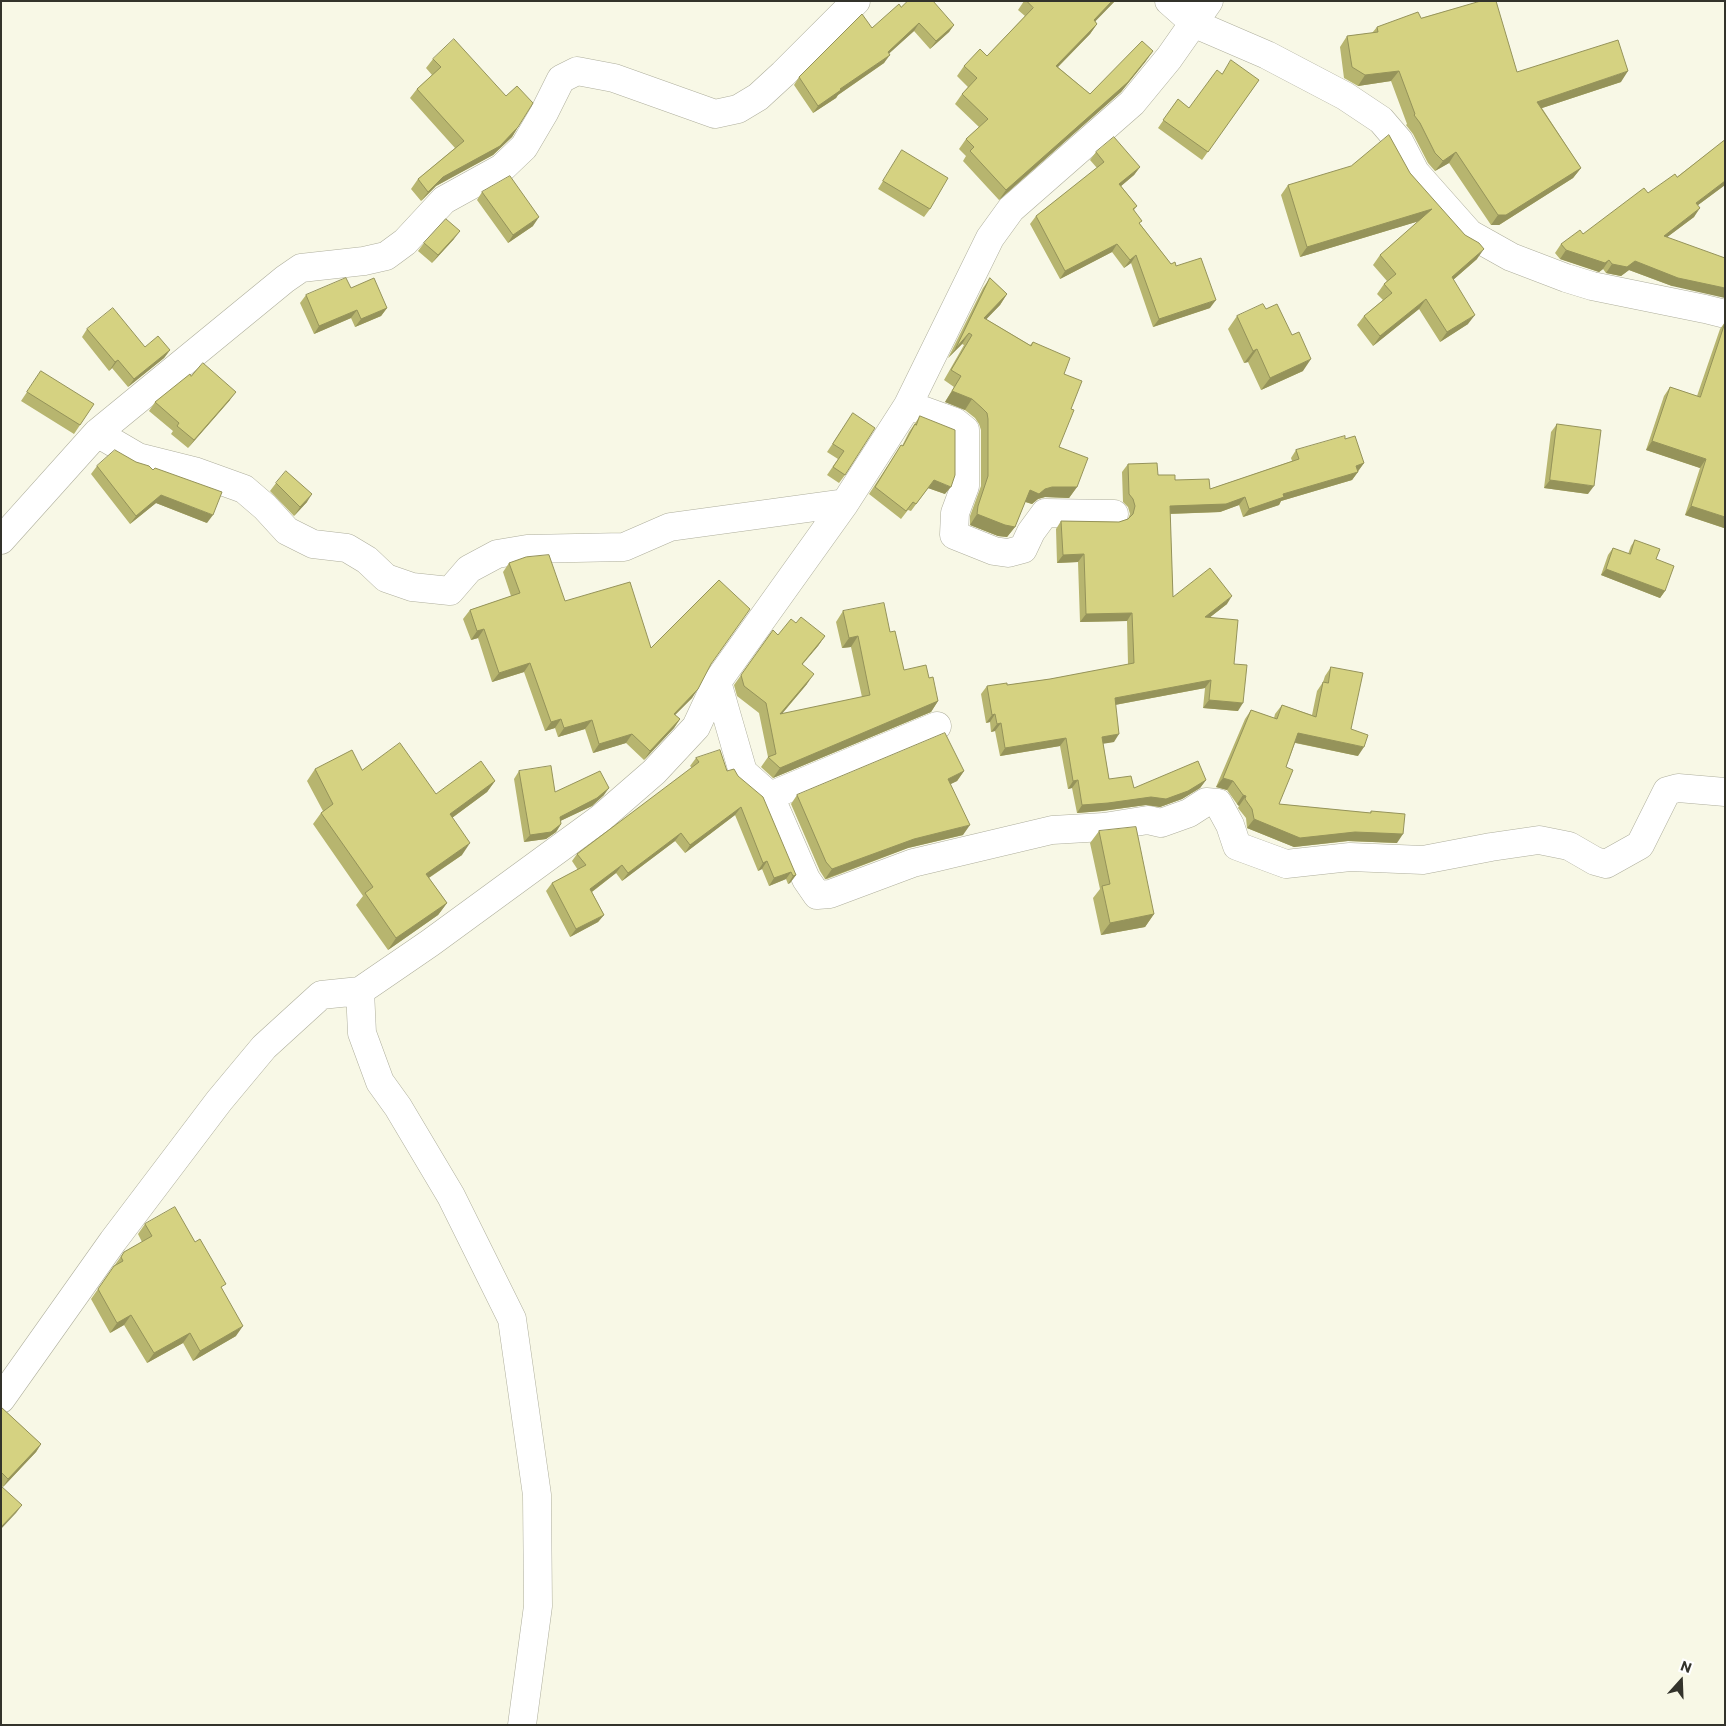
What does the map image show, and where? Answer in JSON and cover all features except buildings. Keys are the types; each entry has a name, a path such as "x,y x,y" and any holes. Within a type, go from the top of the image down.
{"street":[{"path":"1,540 97,433 285,279 301,268 364,261 386,256 405,242 444,200 502,168 524,148 562,79 577,71 614,78 715,114 738,109 758,97 856,1"},
{"path":"1169,1 1195,24 1267,56 1345,96 1381,120 1399,141 1415,172 1470,234 1503,253 1592,286 1725,314"},
{"path":"1,1399 113,1241 219,1101 264,1047 320,995 360,991 430,943 601,818 654,772 696,727 717,682 845,503 908,404 990,238 1011,209 1132,103 1195,24 1209,1"},
{"path":"908,404 956,422 965,430 965,486 955,513 954,535 994,551 1008,553 1022,549 1030,532 1045,513 1114,514"},
{"path":"97,433 138,457 194,471 244,489 287,530 313,544 347,548 367,560 386,578 412,587 450,592 469,570 497,554 527,549 624,547 670,527 845,503"},
{"path":"717,682 743,772 770,796 806,879 818,895 830,894 913,862 1052,830 1104,827 1148,820 1161,823 1189,813 1206,802 1218,803 1230,825 1237,846 1286,864 1350,857 1424,860 1491,846 1539,840 1569,846 1595,861 1606,864 1640,845 1667,792 1678,788 1725,792"},
{"path":"770,796 937,726"},
{"path":"360,991 362,1033 380,1082 398,1107 451,1196 512,1319 537,1495 538,1606 522,1725"}]}
